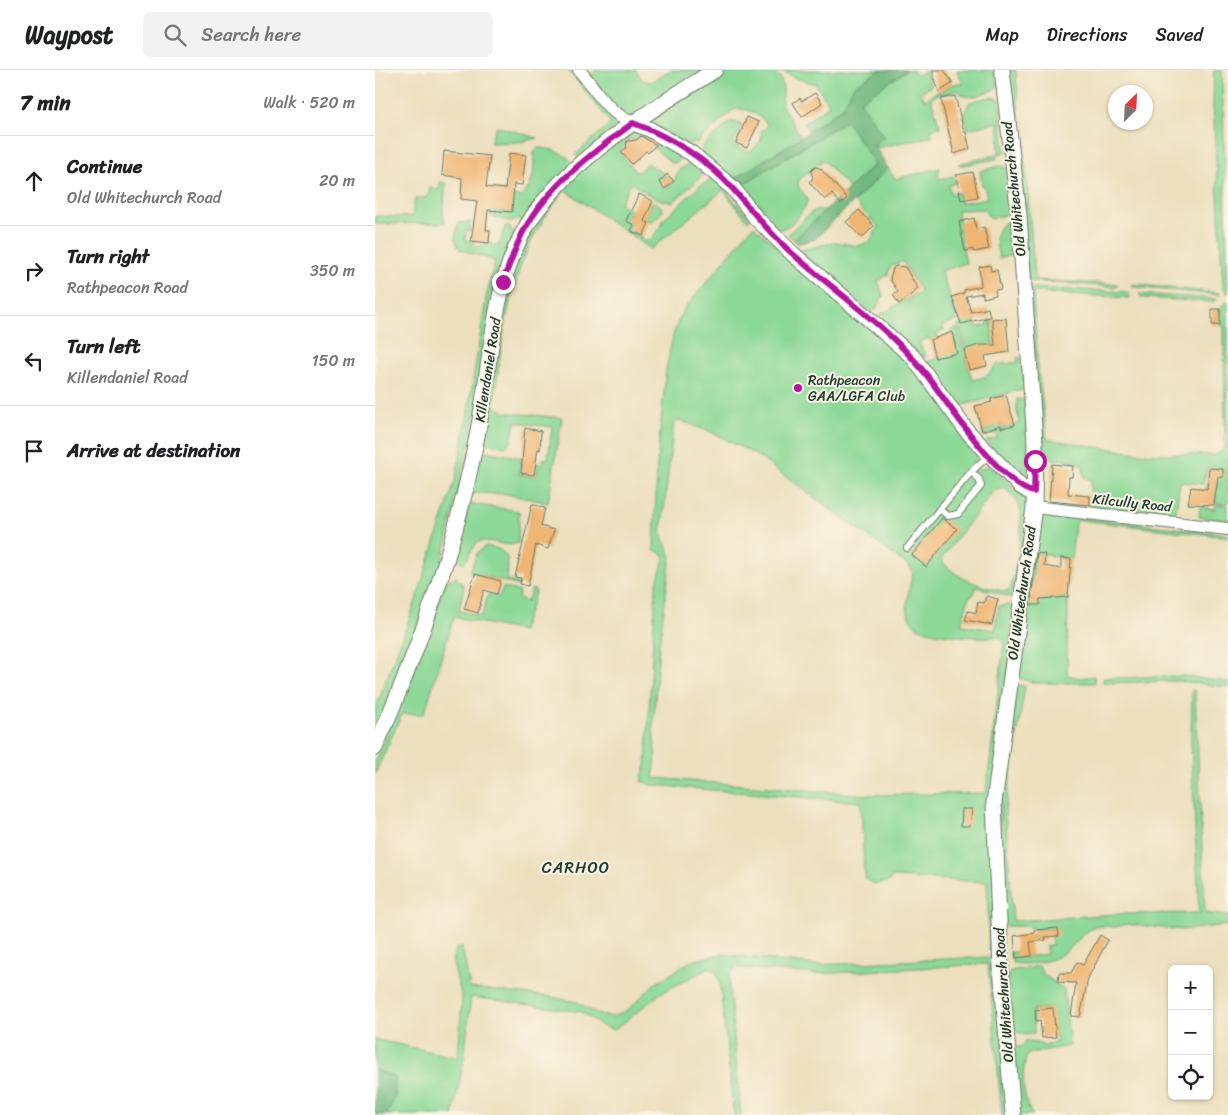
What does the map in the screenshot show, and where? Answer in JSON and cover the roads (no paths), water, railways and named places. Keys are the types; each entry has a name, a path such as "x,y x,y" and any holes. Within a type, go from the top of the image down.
{"street":[{"path":"579,70 602,101 618,115 649,129 691,153 733,188 757,218 793,254 913,357 967,432 1020,486 1034,492"},
{"name":"Killendaniel Road","path":"375,748 419,641 454,534 475,444 500,297 518,243 545,200 573,170 633,123 715,70"},
{"name":"Old Whitechurch Road","path":"1002,70 1019,215 1035,442 1033,507 994,803 1001,961 1013,1115"},
{"name":"Kilcully Road","path":"1033,507 1228,529"}],"lane":[{"path":"907,548 971,472 989,455"},
{"path":"939,509 948,516 958,514 981,486 979,479 971,472"}],"place":[{"name":"Rathpeacon GAA/LGFA Club","path":"798,388"}],"district":[{"name":"CARHOO","path":"576,867"}]}
